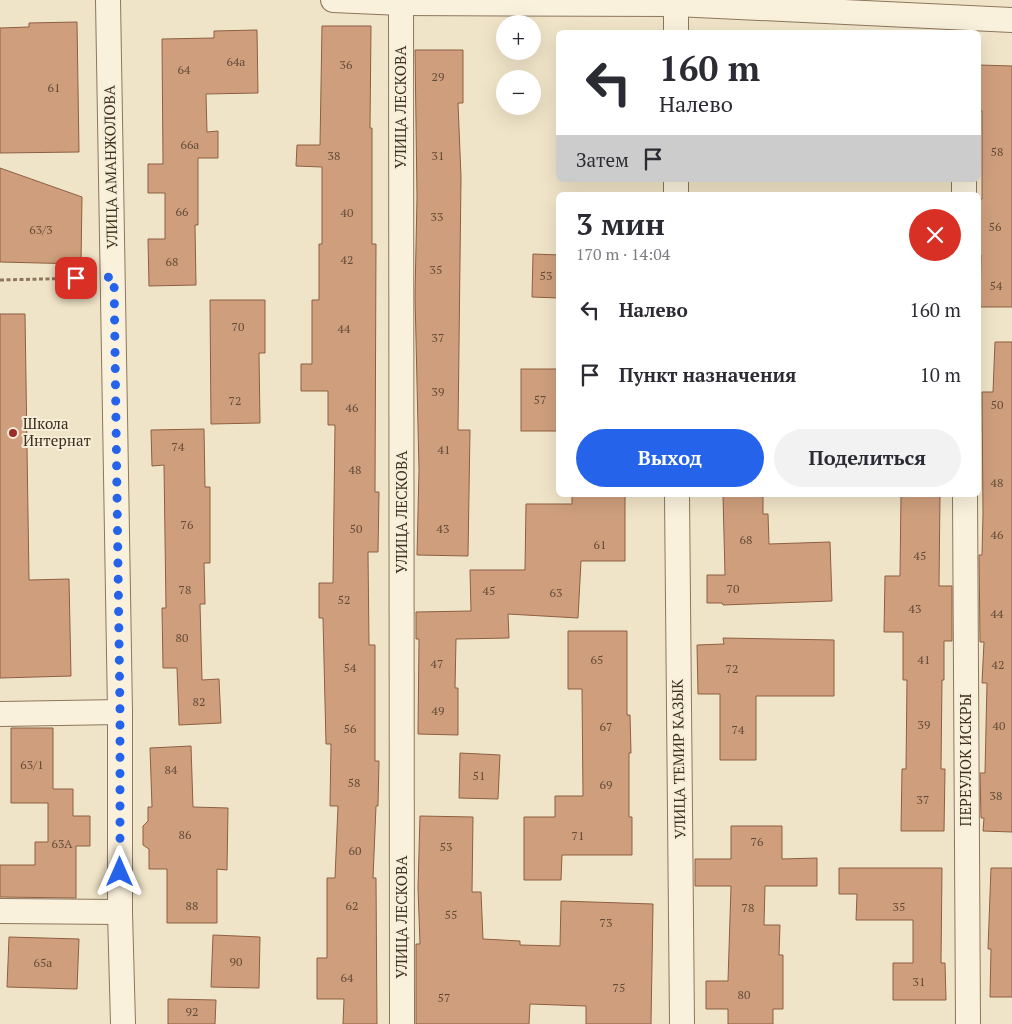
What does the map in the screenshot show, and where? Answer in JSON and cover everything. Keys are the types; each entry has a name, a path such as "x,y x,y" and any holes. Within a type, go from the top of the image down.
{"street":[{"name":"УЛИЦА АМАНЖОЛОВА","path":"108,0 114,277 120,712 120,912 123,1024"},
{"path":"333,0 676,2 1012,20"},
{"name":"УЛИЦА ЛЕСКОВА","path":"401,1 402,1024"},
{"path":"676,2 676,30"},
{"name":"УЛИЦА ТЕМИР КАЗЫК","path":"677,497 682,1024"},
{"name":"ПЕРЕУЛОК ИСКРЫ","path":"965,497 968,1024"},
{"path":"0,714 120,712"},
{"path":"0,910 120,912"}],"path":[{"path":"0,280 114,277"}],"building":[{"path":"77,22 79,152 0,153 0,28 29,27 29,23"},
{"path":"322,26 371,26 372,244 376,244 375,492 379,492 378,552 368,552 369,645 375,645 375,761 379,761 373,878 376,878 377,1024 343,1024 344,999 317,999 317,958 327,958 327,878 335,878 338,806 330,806 331,744 326,744 323,618 319,618 319,583 333,583 335,425 328,425 328,391 301,391 301,364 312,364 312,300 319,300 319,244 322,244 322,167 296,166 297,145 320,145"},
{"path":"257,30 258,93 206,94 207,132 218,131 218,158 198,158 198,225 195,225 196,285 149,286 148,239 165,239 165,193 148,193 148,164 163,164 162,39 214,38 214,31"},
{"path":"415,50 463,50 463,103 458,103 461,177 458,430 470,430 468,556 417,555 419,470 415,296 417,197"},
{"path":"981,65 1012,66 1012,307 981,307"},
{"path":"0,168 82,197 81,264 0,262"},
{"path":"533,254 556,255 556,298 532,297"},
{"path":"210,300 265,300 265,353 259,353 260,423 211,424"},
{"name":"Школа Интернат","path":"0,314 25,314 29,580 69,579 71,676 0,678"},
{"path":"995,342 1012,342 1012,832 983,831 984,818 981,818 980,773 985,773 987,683 982,683 984,642 980,642 979,555 982,555 983,513 982,392 993,392"},
{"path":"521,369 556,369 556,431 521,431"},
{"path":"204,429 205,487 210,487 210,563 204,563 205,604 200,604 202,680 219,679 221,723 179,725 177,668 163,668 162,608 166,608 164,465 152,466 151,430"},
{"path":"572,497 625,497 625,561 581,561 578,618 508,614 509,638 456,639 455,688 458,688 458,735 418,734 419,639 416,639 416,612 471,611 470,570 525,570 526,504 572,504"},
{"path":"723,497 763,497 763,514 768,514 769,544 830,542 832,601 723,605 722,603 707,603 707,575 725,575"},
{"path":"901,497 940,497 939,586 952,586 952,641 944,641 944,680 942,680 941,769 945,769 944,831 901,831 902,769 906,769 907,680 903,680 903,632 884,632 885,576 900,576"},
{"path":"568,631 627,631 627,715 630,715 631,753 629,753 629,817 632,817 632,855 562,855 561,880 524,880 524,817 555,817 555,796 583,796 582,689 568,689"},
{"path":"723,638 834,640 834,696 756,696 756,760 720,760 720,694 698,694 697,645 724,644"},
{"path":"11,728 53,728 53,789 73,789 73,816 90,816 90,846 76,846 76,898 0,897 0,865 35,865 35,842 48,842 48,803 11,803"},
{"path":"191,746 193,807 228,808 227,870 217,869 217,923 167,923 167,869 149,869 149,849 143,845 143,826 148,821 148,807 152,807 150,748"},
{"path":"460,753 500,755 498,799 459,798"},
{"path":"420,816 473,817 472,892 481,892 483,939 520,941 520,945 560,946 561,901 653,904 651,1024 586,1024 586,1006 530,1004 529,1024 416,1024 416,944 420,944 418,888"},
{"path":"731,826 782,826 782,859 817,858 817,886 765,886 764,925 780,925 779,955 783,955 783,1009 773,1009 773,1024 728,1024 728,1009 706,1009 706,981 728,981 731,886 695,886 695,859 731,859"},
{"path":"839,868 942,868 941,963 945,963 946,1000 893,1000 893,963 913,963 913,920 856,920 857,894 839,894"},
{"path":"991,868 1012,868 1012,997 990,997 991,949 988,949"},
{"path":"213,935 260,937 259,988 211,987"},
{"path":"9,937 79,939 77,989 7,987"},
{"path":"168,999 216,1000 215,1024 168,1024"}],"place":[{"name":"Школа Интернат","path":"13,433"}],"route":[{"path":"76,278 114,277 120,712 120,872"}]}
